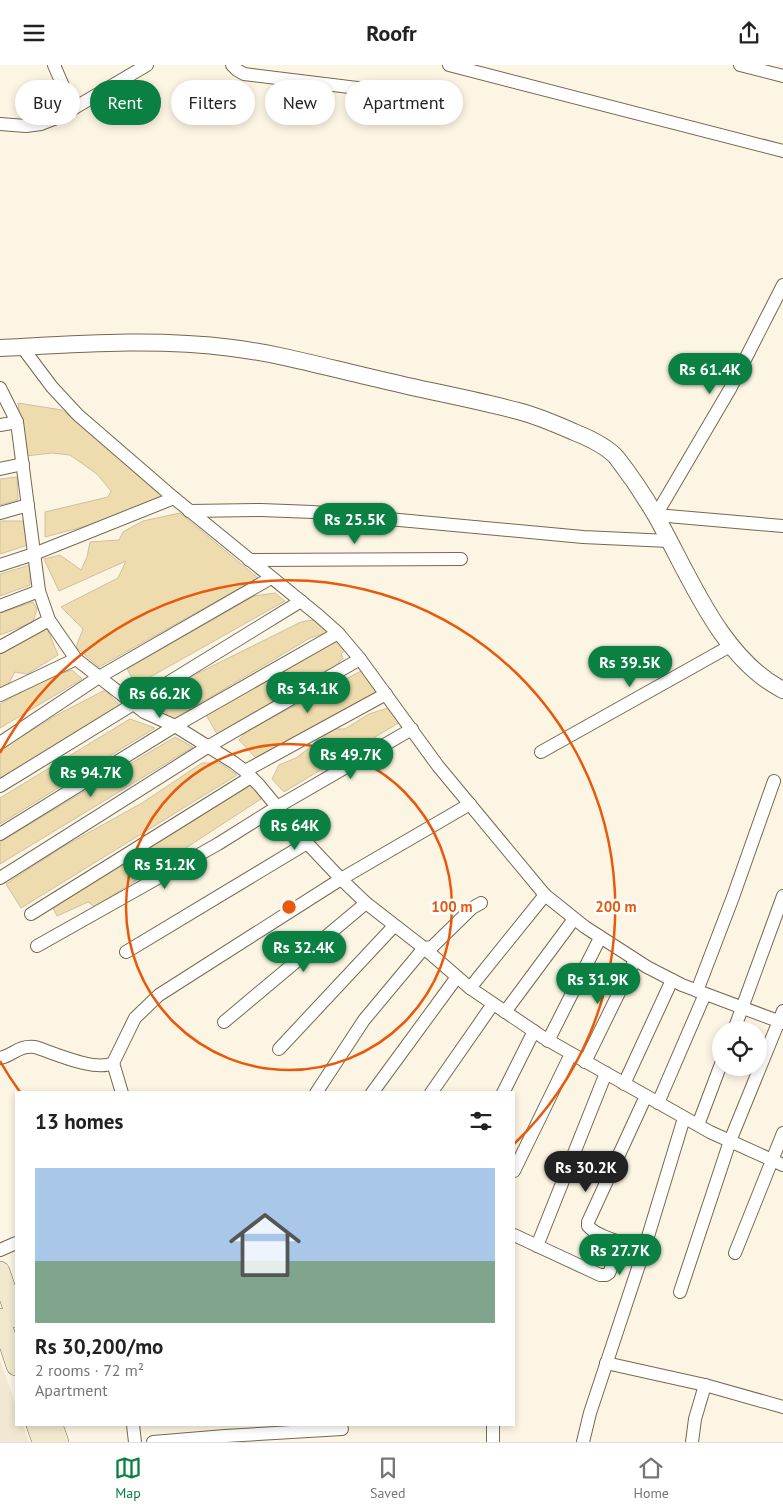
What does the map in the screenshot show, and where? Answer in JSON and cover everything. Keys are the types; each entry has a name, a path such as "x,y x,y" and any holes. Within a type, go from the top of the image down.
{"main road":[{"path":"0,1271 15,1315"},
{"path":"0,1318 15,1363"},
{"path":"36,1426 42,1442"},
{"path":"53,1426 59,1442"}],"street":[{"path":"54,65 60,80"},
{"path":"80,104 132,69 147,65"},
{"path":"232,65 244,74 345,86"},
{"path":"449,65 783,151"},
{"path":"740,65 783,75"},
{"path":"0,123 15,125"},
{"path":"17,125 33,125"},
{"path":"656,515 730,389 783,285"},
{"path":"0,348 119,343 179,344 233,348 278,356 519,411 579,434 616,456 656,515 714,621 754,670 783,690"},
{"path":"22,347 52,387 78,415 174,498 338,633 360,659 438,766 545,895 600,938 672,980 743,1008 782,1019 730,1141 680,1292"},
{"path":"0,388 17,422 39,591 49,620 76,659 144,712 175,726 209,746 248,774 307,843 341,879 366,903 424,948 470,988 548,1041 684,1118 777,1163"},
{"path":"0,425 17,422"},
{"path":"0,469 23,464"},
{"path":"0,565 34,554 174,498"},
{"path":"0,513 28,505"},
{"path":"190,511 261,510 313,512 583,537 669,541"},
{"path":"656,515 783,526"},
{"path":"249,560 461,559"},
{"path":"0,743 98,677 271,579"},
{"path":"0,606 39,591"},
{"path":"0,786 301,601"},
{"path":"0,647 49,620"},
{"path":"0,835 175,726 338,633"},
{"path":"541,752 732,645"},
{"path":"0,695 76,659"},
{"path":"0,878 209,746 360,659"},
{"path":"32,914 248,774 386,694"},
{"path":"37,947 218,844 277,807 412,729"},
{"path":"658,1103 701,992 774,781"},
{"path":"121,1091 114,1063 132,1023 159,995 341,879 470,804"},
{"path":"126,952 307,843"},
{"path":"470,988 545,895"},
{"path":"738,1021 783,896"},
{"path":"224,1022 366,903"},
{"path":"317,1091 364,1020 424,948 432,947 472,908 482,903"},
{"path":"506,1012 574,919"},
{"path":"278,1049 394,926"},
{"path":"548,1041 600,938"},
{"path":"585,1062 635,960"},
{"path":"373,1091 457,977"},
{"path":"624,1084 672,980"},
{"path":"432,1091 493,1004"},
{"path":"504,1091 534,1031"},
{"path":"0,1058 26,1046 91,1064 105,1066 114,1063"},
{"path":"515,1169 571,1054"},
{"path":"537,1246 606,1073"},
{"path":"698,1125 716,1076"},
{"path":"644,1250 591,1230 588,1222 646,1096"},
{"path":"583,1442 590,1413 644,1250 684,1118"},
{"path":"735,1253 777,1163 783,1133"},
{"path":"515,1235 600,1275 606,1275 612,1268 623,1242"},
{"path":"0,1250 15,1243"},
{"path":"606,1363 705,1385 783,1407"},
{"path":"692,1442 694,1419 705,1385"},
{"path":"133,1426 135,1442"},
{"path":"493,1426 493,1442"},
{"path":"153,1442 342,1427 341,1442"}],"shaded area":[{"path":"0,1360 15,1403 15,1426 23,1426 29,1442 0,1442"}],"building":[{"path":"18,403 62,410 165,496 97,523 45,537 45,512 108,497 111,491 97,474 70,455 52,453 26,456"},
{"path":"17,477 18,500 0,505 0,479"},
{"path":"180,513 258,578 99,667 76,647 83,629 61,607 118,578 126,561 59,591 44,559 60,555 81,570 87,557 90,542 119,540 123,532 143,521"},
{"path":"0,521 23,521 28,545 0,554"},
{"path":"30,565 30,585 0,596 0,574"},
{"path":"275,593 285,601 136,685 127,669 254,596"},
{"path":"33,602 37,609 33,622 0,635 0,613"},
{"path":"318,619 328,632 310,638 172,720 152,696 301,622"},
{"path":"47,628 58,655 27,674 15,672 8,685 0,688 0,651"},
{"path":"338,641 347,648 341,654 343,658 329,674 217,734 204,711"},
{"path":"72,670 82,679 0,728 0,704 45,679"},
{"path":"363,670 379,692 256,758 239,740 248,730"},
{"path":"105,690 119,705 0,779 0,750 55,716"},
{"path":"388,708 400,722 284,792 272,779 279,765 296,758 334,729 345,729 369,714"},
{"path":"130,719 155,728 0,824 0,798"},
{"path":"175,737 193,747 0,864 0,842"},
{"path":"202,763 220,763 237,775 21,908 6,884 61,848 142,803"},
{"path":"251,783 264,797 95,907 88,902 57,916 53,908 96,877 109,873 115,865"}]}
